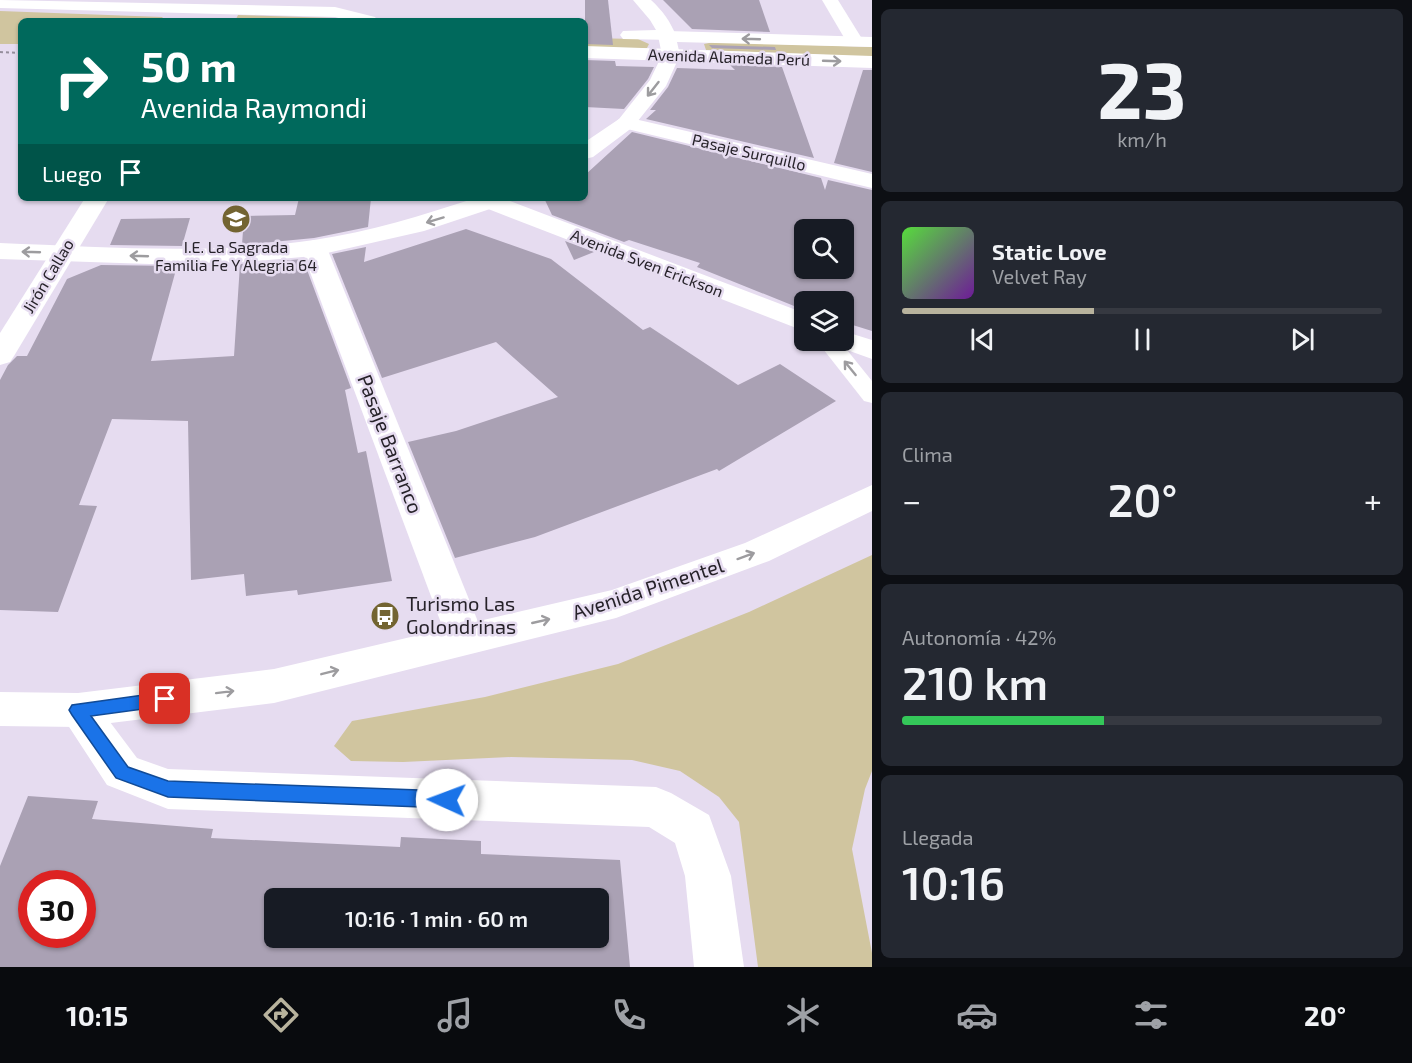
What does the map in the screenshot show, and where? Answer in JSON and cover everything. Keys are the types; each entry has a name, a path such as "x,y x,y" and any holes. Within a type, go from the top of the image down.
{"main road":[{"path":"588,150 626,123 659,82 669,45 664,26 641,0"},
{"path":"830,0 863,42"},
{"path":"0,3 335,12 358,18"},
{"name":"Avenida Alameda Perú","path":"608,34 669,45 872,62"},
{"name":"Avenida Alameda Perú","path":"588,52 669,45 863,42"},
{"name":"Pasaje Surquillo","path":"626,123 872,181"},
{"name":"Jirón Callao","path":"0,356 95,201"},
{"path":"0,251 150,256 245,254 314,248 415,226 492,201"},
{"name":"Avenida Sven Erickson","path":"498,201 794,319"},
{"name":"Pasaje Barranco","path":"314,248 466,639"},
{"path":"854,343 872,350"},
{"name":"Avenida Pimentel","path":"0,709 78,710 274,686 616,604 757,552 872,497"},
{"path":"78,710 122,772 168,789 656,807 693,830 708,876 719,967"}],"lane":[{"path":"836,351 872,396"}],"path":[{"path":"0,52 18,52"}],"shaded area":[{"path":"0,11 163,18 18,18 18,44 0,44"},
{"path":"238,15 335,18 236,18"},
{"path":"588,38 638,39 649,44 647,48 588,49"},
{"path":"714,42 872,47 872,57 706,50 704,44"},
{"path":"872,555 872,771 865,789 852,849 872,953 872,967 758,967 739,822 719,797 680,771 632,760 511,757 403,762 351,761 334,746 352,721 485,697 618,664 749,612"}],"building":[{"path":"585,0 608,0 613,45 588,44 588,18 585,18"},
{"path":"663,0 759,0 770,32 692,29"},
{"path":"709,45 775,47 776,50 712,48"},
{"path":"588,60 615,61 616,66 654,67 648,79 624,109 588,107"},
{"path":"730,65 782,67 814,158 646,119 656,110 650,110 668,87 677,68 735,70"},
{"path":"863,70 872,70 872,172 834,163"},
{"path":"632,132 821,178 825,190 828,180 872,190 872,331 854,325 854,291 794,291 794,306 697,267 700,263 629,240 624,242 552,215 545,201 588,201 588,172"},
{"path":"298,201 371,201 368,227 314,238 242,245 244,216 295,215"},
{"path":"190,218 182,246 110,245 121,219"},
{"path":"466,229 551,259 643,330 650,327 738,385 780,364 836,401 719,471 717,469 535,537 455,558 408,442 456,431 558,397 496,342 382,378 332,254 366,247 364,262"},
{"path":"565,241 594,252 574,260"},
{"path":"303,259 351,388 345,390 358,453 366,451 392,581 298,595 297,590 246,596 244,574 191,580 188,421 112,419 79,505 97,506 58,612 0,610 0,380 8,365 17,356 27,356 67,279 101,265 177,266 151,361 234,356 240,264"},
{"path":"28,796 98,801 92,819 213,829 211,838 400,847 401,837 481,841 481,854 620,860 630,967 0,967 0,866"}],"place":[{"name":"I.E. La Sagrada Familia Fe Y Alegria 64","path":"236,219"},
{"name":"Turismo Las Golondrinas","path":"385,616"}],"route":[{"path":"165,699 78,710 122,772 168,789 447,800"}]}
